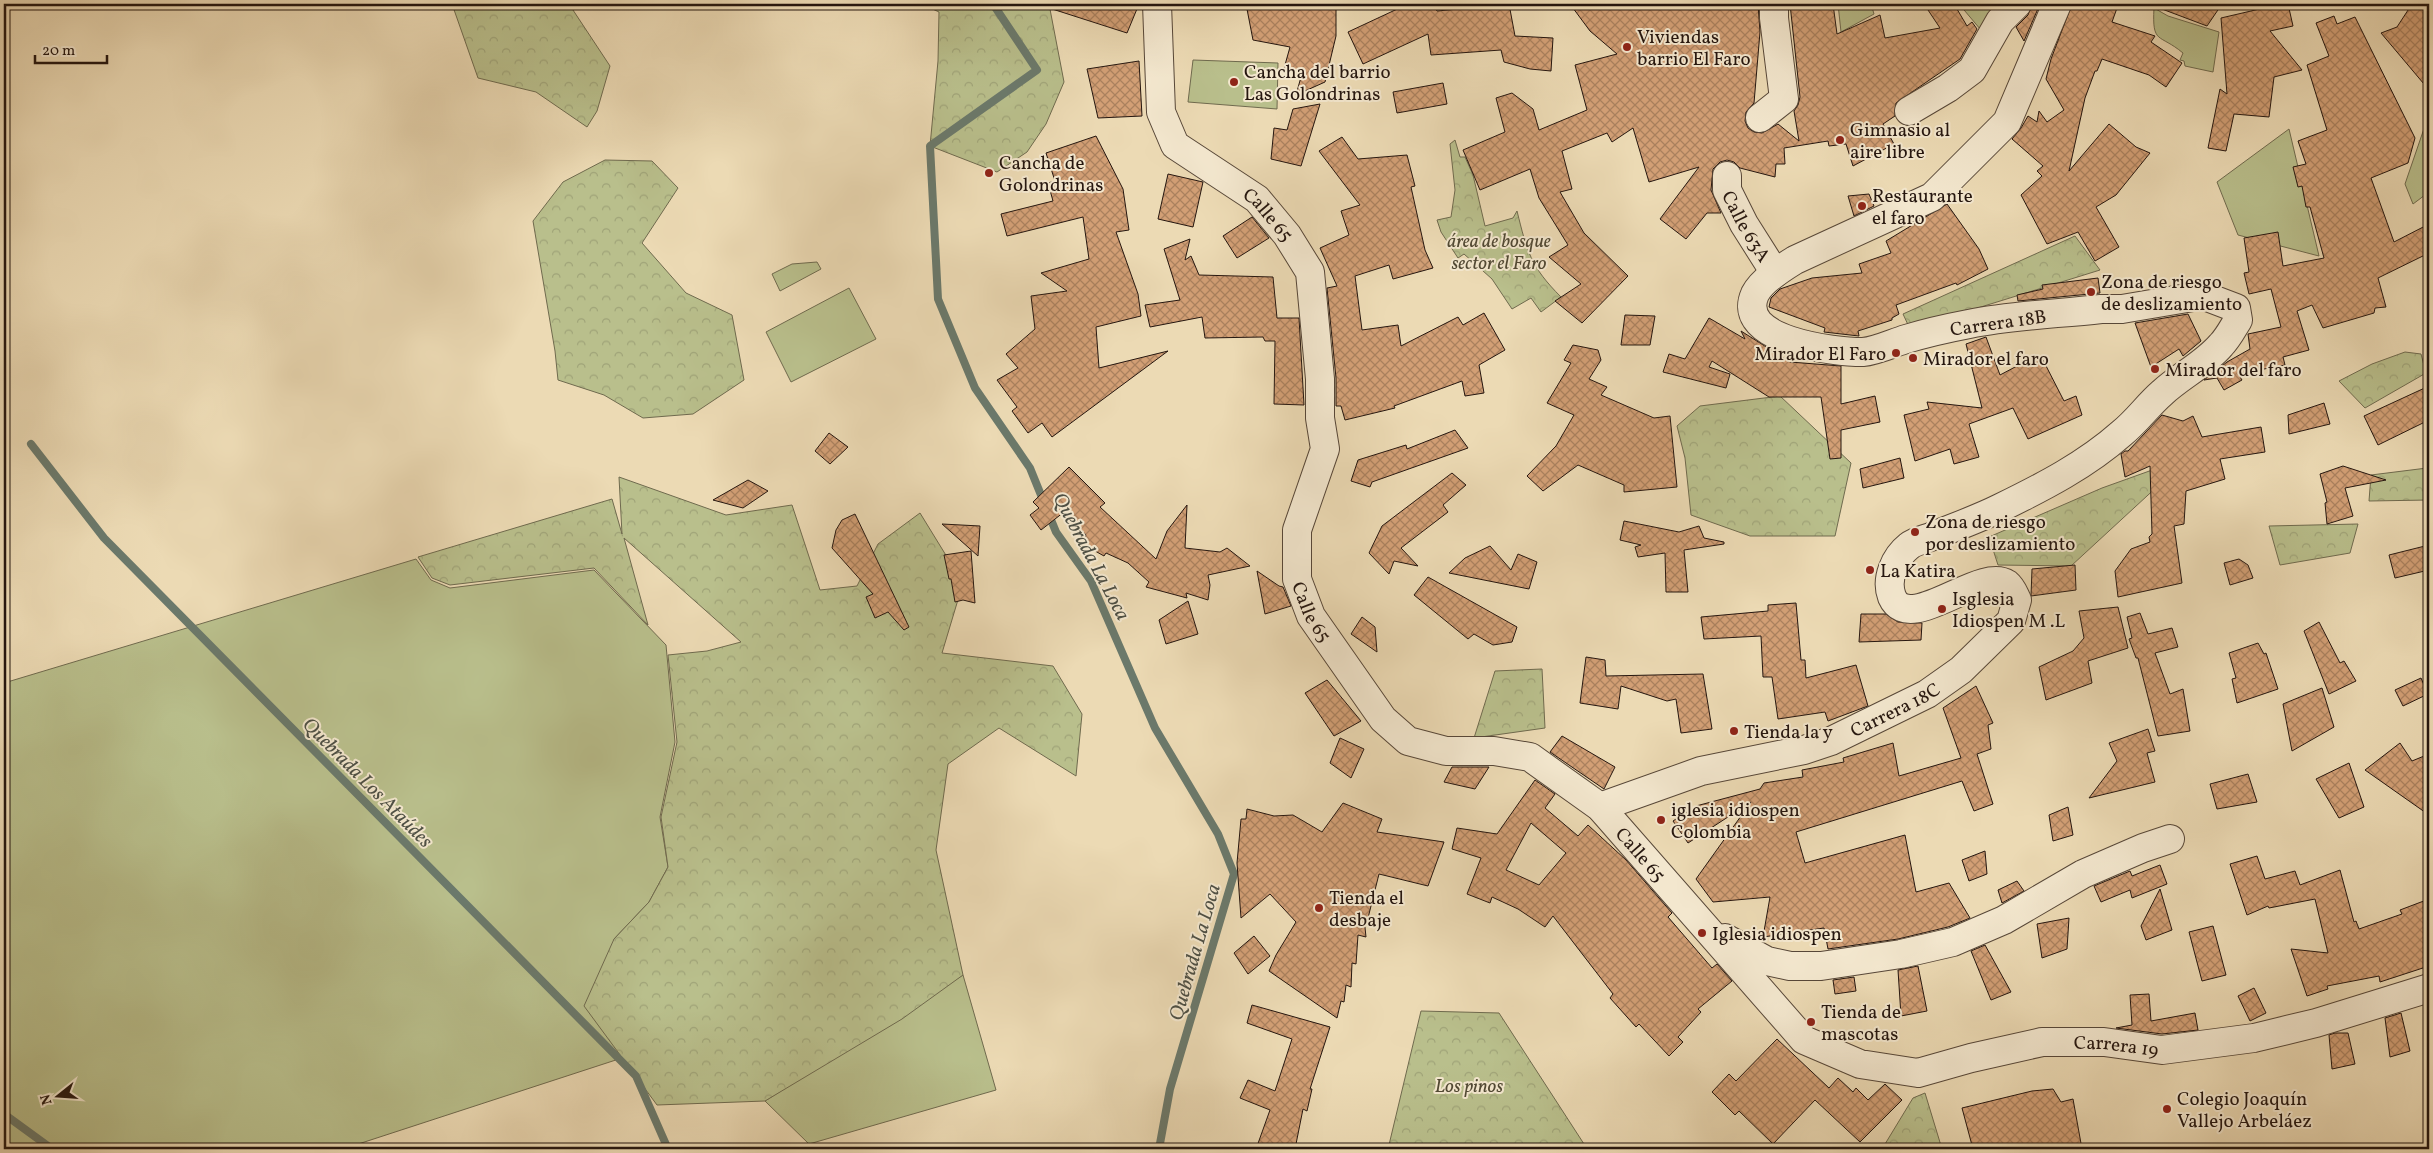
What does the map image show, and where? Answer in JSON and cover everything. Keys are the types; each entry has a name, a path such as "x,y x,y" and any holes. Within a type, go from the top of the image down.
{"street":[{"name":"Calle 65","path":"1158,4 1162,112 1176,145 1257,199 1287,235 1310,272 1320,379 1320,418 1324,449 1297,530 1297,579 1311,616 1383,719 1408,742 1446,751 1494,751 1530,757 1600,807 1712,932 1804,1040"},
{"path":"1760,118 1784,99 1774,4"},
{"path":"1909,111 1948,88 1972,70 2000,21 2017,4"},
{"name":"Carrera 18B","path":"1892,596 1890,586 1893,563 1909,546 1998,509 2087,461 2124,433 2162,393 2221,346 2238,320 2236,308 2207,297 2193,296 2122,309 2101,309 1971,323 1912,337 1864,352 1835,350 1790,342 1760,325 1754,314 1753,304 1756,293 1775,273 1795,260 1932,197 2007,122 2057,4"},
{"name":"Calle 63A","path":"1726,176 1728,190 1744,224 1775,273"},
{"name":"Carrera 18C","path":"1600,807 1700,771 1804,750 1831,741 1927,694 1961,670 2011,621 2017,600 2012,589 2006,583 1997,580 1984,581 1950,597 1920,608 1908,608 1898,605 1892,596"},
{"path":"1712,932 1738,943 1767,961 1790,966 1821,966 1901,954 1953,942 2004,920 2083,874 2143,848 2170,839"},
{"name":"Carrera 19","path":"1804,1040 1860,1064 1918,1073 1971,1058 2042,1042 2104,1042 2162,1050 2254,1038 2316,1023 2429,988"}],"green space":[{"path":"452,4 569,4 610,66 597,111 587,127 536,92 478,78"},
{"path":"922,4 1049,4 1064,82 1046,124 1027,152 997,172 930,146 938,61 939,12"},
{"path":"1838,4 1871,4 1874,14 1841,32"},
{"path":"1959,4 1997,4 2002,12 1986,36"},
{"path":"2154,8 2168,16 2219,32 2213,72 2185,66 2184,61 2180,60 2183,53 2156,33 2154,28"},
{"name":"Cancha del barrio Las Golondrinas","path":"1193,60 1278,63 1277,109 1188,102"},
{"path":"2429,114 2429,192 2413,204 2405,184"},
{"path":"2289,129 2319,256 2238,235 2217,182"},
{"name":"área de bosque sector el Faro","path":"1455,140 1460,157 1465,157 1473,175 1485,226 1513,218 1517,211 1527,248 1536,267 1561,297 1541,312 1531,298 1512,309 1492,279 1464,254 1458,258 1441,232 1437,220 1451,217 1455,190 1450,144"},
{"path":"605,160 652,161 678,188 642,243 686,293 732,315 744,380 693,414 643,418 604,395 558,380 555,351 533,221 563,182"},
{"path":"2075,236 2100,270 1910,329 1903,314"},
{"path":"817,262 821,269 780,291 772,274 792,264"},
{"path":"849,288 876,339 791,382 766,332"},
{"path":"2405,352 2421,354 2426,373 2365,408 2339,381 2372,364"},
{"path":"1780,396 1851,463 1835,536 1750,536 1691,515 1685,458 1677,426 1700,406"},
{"path":"2427,468 2429,470 2429,500 2369,501 2371,475"},
{"path":"2155,469 2160,484 2071,566 1998,565 1989,537 2102,488"},
{"path":"619,477 726,515 792,505 820,590 857,586 878,544 920,513 963,583 942,653 1053,666 1082,714 1076,776 999,728 948,764 936,850 963,975 902,1019 765,1101 657,1105 584,1006 614,939 649,902 668,867 661,817 677,742 668,655 707,651 741,642 624,538 648,625 594,568 450,585 432,578 418,557 612,499 622,534"},
{"path":"2358,524 2350,553 2280,565 2269,526"},
{"path":"416,559 431,580 450,588 594,570 666,645 675,742 660,817 668,867 649,902 614,939 625,1057 343,1149 4,1149 4,683"},
{"path":"1542,669 1545,728 1474,738 1495,671"},
{"path":"963,975 996,1090 809,1144 765,1101"},
{"name":"Los pinos","path":"1421,1011 1499,1013 1584,1144 1678,1149 1388,1149"},
{"path":"1925,1093 1942,1149 1882,1149 1913,1098"}],"building":[{"path":"1047,4 1139,4 1127,33 1046,7"},
{"path":"1246,4 1336,4 1336,36 1325,82 1296,95 1301,77 1283,72 1290,47 1253,40"},
{"path":"1408,4 1433,4 1437,11 1480,7 1479,4 1509,4 1515,36 1553,38 1551,71 1530,69 1504,62 1501,50 1431,55 1428,34 1363,64 1348,32"},
{"path":"1570,4 1758,4 1760,32 1754,103 1746,112 1745,121 1748,128 1754,132 1762,133 1778,124 1799,141 1794,111 1800,97 1790,4 1833,4 1837,34 1880,15 1885,38 1940,28 1924,4 1954,4 1967,26 1972,22 1977,29 1960,59 1896,103 1895,116 1883,124 1894,144 1853,166 1846,144 1829,146 1828,141 1784,148 1785,164 1776,164 1775,177 1740,168 1734,162 1727,160 1720,162 1713,169 1711,190 1721,213 1707,213 1686,239 1660,219 1699,167 1649,182 1633,128 1612,142 1607,133 1562,151 1572,189 1560,192 1584,233 1628,276 1582,323 1555,301 1581,284 1549,257 1568,245 1539,198 1530,169 1480,190 1463,150 1505,132 1496,98 1512,93 1533,109 1539,130 1587,110 1575,65 1617,54 1590,31"},
{"path":"2032,4 2040,4 2024,41 2016,27 2028,15"},
{"path":"2072,4 2105,4 2117,8 2112,22 2155,36 2151,42 2182,63 2166,87 2149,75 2102,59 2097,71 2095,71 2085,98 2069,171 2109,124 2136,147 2150,153 2116,195 2096,207 2119,247 2095,261 2078,232 2047,244 2021,195 2042,176 2037,171 2043,166 2012,139 2028,116 2037,122 2039,111 2047,122 2064,110 2046,79 2051,59"},
{"path":"2154,4 2222,4 2207,26 2154,6"},
{"path":"2288,4 2293,26 2270,31 2302,70 2274,77 2269,117 2234,114 2226,151 2208,148 2220,89 2227,94 2221,18"},
{"path":"2412,4 2429,4 2429,90 2381,33 2397,27"},
{"path":"2334,16 2337,24 2355,17 2415,138 2408,163 2371,178 2394,242 2429,224 2429,253 2378,278 2386,307 2375,308 2374,313 2323,328 2312,305 2297,311 2309,350 2283,357 2285,365 2238,374 2242,380 2224,390 2217,378 2204,380 2227,362 2250,349 2248,334 2281,327 2271,289 2249,294 2244,273 2249,272 2244,238 2278,232 2283,266 2324,258 2310,207 2306,207 2302,186 2298,187 2293,167 2306,164 2298,141 2327,130 2307,65 2329,56 2316,23"},
{"path":"1139,61 1142,116 1098,118 1087,69"},
{"path":"1443,83 1447,104 1397,113 1393,92"},
{"path":"1320,104 1301,166 1271,159 1274,128 1287,130 1293,109"},
{"path":"1096,136 1123,189 1129,230 1116,232 1138,294 1141,316 1096,327 1099,368 1168,351 1052,437 1042,423 1028,433 1012,411 1017,407 997,380 1018,368 1006,354 1035,329 1031,296 1067,291 1041,273 1089,259 1083,217 1007,236 1001,214 1053,201 1048,183 1055,181 1046,153"},
{"path":"1342,137 1358,159 1407,155 1415,186 1411,187 1425,250 1433,268 1393,279 1389,265 1355,276 1362,330 1398,325 1401,346 1458,317 1463,325 1484,313 1505,350 1479,365 1484,393 1465,396 1462,381 1394,406 1395,408 1345,420 1341,406 1336,406 1336,378 1327,288 1337,286 1320,248 1349,235 1341,211 1360,205 1319,151"},
{"path":"1168,174 1203,182 1193,227 1158,219"},
{"name":"Restaurante el faro","path":"1869,194 1874,206 1854,216 1848,196"},
{"path":"1947,204 1979,249 1988,269 1957,285 1956,283 1896,305 1899,314 1892,318 1892,320 1858,331 1859,336 1824,332 1825,328 1769,307 1771,298 1780,289 1812,278 1862,273 1859,264 1891,253 1886,241"},
{"path":"1252,217 1269,238 1237,258 1223,236"},
{"path":"1190,239 1185,260 1191,256 1199,275 1273,277 1277,318 1299,318 1304,405 1274,404 1275,341 1265,341 1263,337 1205,338 1202,317 1150,327 1145,305 1180,300 1164,249"},
{"path":"2098,278 2100,293 2018,301 2017,295 2043,289 2042,285"},
{"path":"2188,314 2201,341 2183,356 2179,349 2151,367 2135,323"},
{"path":"1625,315 1655,316 1650,345 1621,345"},
{"path":"1709,318 1745,339 1741,331 1790,362 1841,366 1841,404 1875,396 1880,422 1841,430 1841,458 1830,459 1821,397 1769,397 1712,361 1709,367 1730,374 1726,388 1663,372 1669,354 1685,359"},
{"path":"1986,337 2000,375 2034,357 2043,360 2064,401 2076,396 2082,415 2028,439 2013,408 1969,424 1979,457 1954,464 1950,449 1915,461 1904,415 1929,409 1927,402 1982,408 1966,344"},
{"path":"1573,345 1598,350 1601,360 1589,379 1607,387 1601,395 1654,418 1670,416 1677,487 1624,492 1624,485 1578,465 1543,491 1527,476 1556,446 1574,415 1547,403 1571,363 1564,360"},
{"path":"2429,386 2429,420 2378,445 2364,416"},
{"path":"2324,403 2330,424 2289,434 2288,415"},
{"path":"2162,415 2183,421 2193,416 2202,437 2261,427 2265,452 2220,459 2225,479 2186,491 2184,524 2174,526 2182,583 2118,597 2115,571 2131,549 2150,542 2149,537 2152,534 2150,466 2125,477 2121,454 2128,451"},
{"path":"1455,430 1468,448 1372,482 1370,487 1351,481 1358,460 1406,445 1407,449"},
{"path":"829,433 848,447 830,464 815,451"},
{"path":"1900,458 1904,478 1863,488 1860,469"},
{"path":"2343,466 2386,480 2345,488 2353,516 2327,524 2325,503 2327,502 2320,474"},
{"path":"1069,467 1105,503 1100,507 1156,559 1167,531 1187,505 1185,548 1220,552 1227,548 1250,566 1208,575 1210,585 1208,600 1186,593 1187,598 1146,587 1149,582 1128,563 1106,553 1104,556 1081,543 1086,535 1064,512 1041,530 1030,515 1039,508 1033,502"},
{"path":"1452,473 1466,485 1443,505 1448,512 1401,548 1418,566 1394,561 1389,574 1369,553 1382,526"},
{"path":"748,480 768,491 743,508 713,500"},
{"path":"855,514 909,627 904,630 888,612 875,618 866,597 873,594 832,548 836,530 842,520"},
{"path":"1624,521 1679,532 1699,526 1704,538 1724,542 1724,544 1684,550 1688,592 1666,592 1665,553 1638,557 1635,547 1641,545 1620,540"},
{"path":"942,524 980,526 978,556"},
{"path":"2429,545 2429,570 2395,578 2389,555"},
{"path":"1490,546 1511,570 1518,554 1537,562 1529,589 1449,573 1465,558"},
{"path":"971,551 975,603 963,600 955,602 944,555"},
{"path":"2239,559 2248,565 2253,578 2230,585 2224,563"},
{"path":"2075,565 2076,590 2031,596 2032,569"},
{"path":"1257,571 1283,587 1291,606 1265,614"},
{"path":"1428,577 1517,627 1512,642 1493,645 1474,634 1468,639 1414,595"},
{"path":"1188,601 1198,634 1166,644 1159,620"},
{"path":"1796,603 1801,660 1805,660 1806,678 1856,665 1868,706 1828,721 1825,712 1778,719 1772,677 1763,677 1761,636 1704,639 1701,617 1768,611 1768,605"},
{"path":"2118,607 2128,648 2088,661 2092,683 2046,700 2039,667 2073,651 2084,638 2079,611"},
{"path":"2140,613 2148,634 2172,628 2178,647 2155,653 2170,694 2183,689 2190,731 2158,736 2138,658 2136,658 2129,639 2132,638 2127,617"},
{"path":"1861,614 1886,614 1898,622 1922,623 1921,640 1859,642"},
{"path":"1362,617 1375,627 1377,652 1351,634"},
{"path":"2319,622 2340,663 2344,661 2356,681 2329,694 2304,631"},
{"path":"2258,643 2264,654 2266,653 2278,689 2237,703 2232,679 2236,678 2229,653"},
{"path":"1586,657 1605,660 1606,676 1703,674 1712,729 1681,733 1676,699 1667,701 1621,686 1618,709 1580,703"},
{"path":"2421,678 2428,694 2403,706 2395,690"},
{"path":"1327,680 1361,721 1334,736 1305,693"},
{"path":"1976,686 1993,723 1988,725 1991,749 1977,754 1993,804 1974,811 1962,781 1796,832 1805,863 1905,835 1916,892 1949,883 1970,918 1948,927 1898,939 1828,949 1824,928 1763,937 1770,897 1713,902 1696,879 1751,802 1688,843 1673,821 1696,806 1760,789 1764,783 1803,777 1802,770 1844,762 1843,758 1893,743 1899,776 1961,758 1943,708"},
{"path":"2322,688 2334,727 2292,751 2283,704"},
{"path":"2148,729 2155,751 2147,753 2155,782 2089,798 2117,761 2109,743"},
{"path":"1562,736 1615,767 1604,789 1550,752"},
{"path":"1340,738 1364,749 1351,778 1330,763"},
{"path":"2400,743 2412,761 2429,754 2429,815 2365,770"},
{"path":"2349,763 2364,807 2339,818 2316,779"},
{"path":"1452,767 1489,767 1475,789 1444,782"},
{"path":"2248,774 2257,802 2217,809 2210,784"},
{"path":"1535,780 1555,794 1545,808 1578,836 1588,825 1626,860 1672,913 1668,917 1712,968 1717,964 1732,981 1698,1009 1701,1012 1678,1037 1683,1042 1669,1056 1639,1024 1636,1027 1610,998 1613,994 1553,916 1545,927 1518,909 1492,897 1490,903 1467,894 1481,858 1452,849 1457,828 1497,834","holes":["1531,823 1566,853 1539,885 1506,870"]},
{"path":"1343,803 1382,819 1377,832 1444,842 1428,886 1379,874 1368,918 1364,918 1366,937 1358,935 1356,964 1352,963 1351,987 1346,985 1344,1002 1341,1001 1337,1018 1269,971 1276,955 1296,922 1270,894 1241,918 1237,863 1241,819 1246,819 1247,809 1274,816 1293,815 1322,832"},
{"path":"2068,807 2073,835 2053,841 2049,815"},
{"path":"1985,851 1987,874 1969,881 1962,860"},
{"path":"2257,856 2265,879 2295,871 2300,885 2340,870 2354,922 2356,921 2359,929 2402,914 2400,910 2429,899 2429,966 2380,982 2379,976 2327,986 2328,989 2307,996 2291,949 2328,953 2315,899 2269,908 2268,906 2247,915 2230,864"},
{"path":"2160,865 2167,884 2132,898 2130,890 2101,902 2094,886 2130,871 2132,876"},
{"path":"2017,881 2024,891 2002,903 1998,890"},
{"path":"2160,889 2172,930 2146,940 2141,926"},
{"path":"2069,918 2067,949 2042,958 2037,924"},
{"path":"2213,926 2226,975 2202,981 2189,932"},
{"path":"1254,936 1270,956 1248,974 1234,953"},
{"path":"1985,945 2011,992 1991,1000 1971,951"},
{"path":"1918,966 1927,1011 1901,1016 1898,970"},
{"path":"1854,977 1856,991 1835,994 1833,980"},
{"path":"2254,988 2266,1013 2250,1021 2238,996"},
{"path":"2149,994 2151,1021 2195,1013 2198,1030 2162,1034 2116,1028 2132,1025 2130,995"},
{"path":"1252,1005 1330,1027 1310,1089 1312,1089 1307,1111 1303,1109 1295,1149 1256,1149 1270,1110 1240,1098 1248,1080 1275,1091 1292,1039 1247,1023"},
{"path":"2401,1013 2410,1051 2390,1057 2385,1018"},
{"path":"2348,1033 2355,1064 2332,1069 2329,1035"},
{"path":"1777,1039 1829,1088 1838,1078 1853,1092 1856,1088 1868,1100 1885,1084 1902,1100 1860,1142 1815,1100 1773,1144 1739,1111 1735,1115 1712,1092 1729,1074 1736,1081"},
{"path":"2053,1089 2061,1102 2073,1099 2082,1149 1973,1149 1962,1108 2032,1091"}],"waterway":[{"name":"Quebrada La Loca","path":"993,4 1037,70 930,146 938,299 975,388 1030,468 1056,532 1091,581 1155,728 1218,834 1234,874 1170,1089 1159,1149"},
{"name":"Quebrada Los Ataúdes","path":"31,444 104,538 636,1076 668,1149"},
{"path":"4,1114 52,1149"}],"place":[{"name":"Viviendas barrio El Faro","path":"1627,47"},
{"name":"Cancha del barrio Las Golondrinas","path":"1234,82"},
{"name":"Gimnasio al aire libre","path":"1840,140"},
{"name":"Cancha de Golondrinas","path":"989,173"},
{"name":"Restaurante el faro","path":"1862,206"},
{"name":"Zona de riesgo de deslizamiento","path":"2091,292"},
{"name":"Mirador El Faro","path":"1896,353"},
{"name":"Mirador el faro","path":"1913,358"},
{"name":"Mirador del faro","path":"2155,369"},
{"name":"Zona de riesgo por deslizamiento","path":"1915,532"},
{"name":"La Katira","path":"1870,570"},
{"name":"Isglesia Idiospen M .L","path":"1942,609"},
{"name":"Tienda la y","path":"1734,731"},
{"name":"iglesia idiospen Colombia","path":"1661,820"},
{"name":"Tienda el desbaje","path":"1319,908"},
{"name":"Iglesia idiospen","path":"1702,933"},
{"name":"Tienda de mascotas","path":"1811,1022"},
{"name":"Colegio Joaquín Vallejo Arbeláez","path":"2167,1109"}]}
